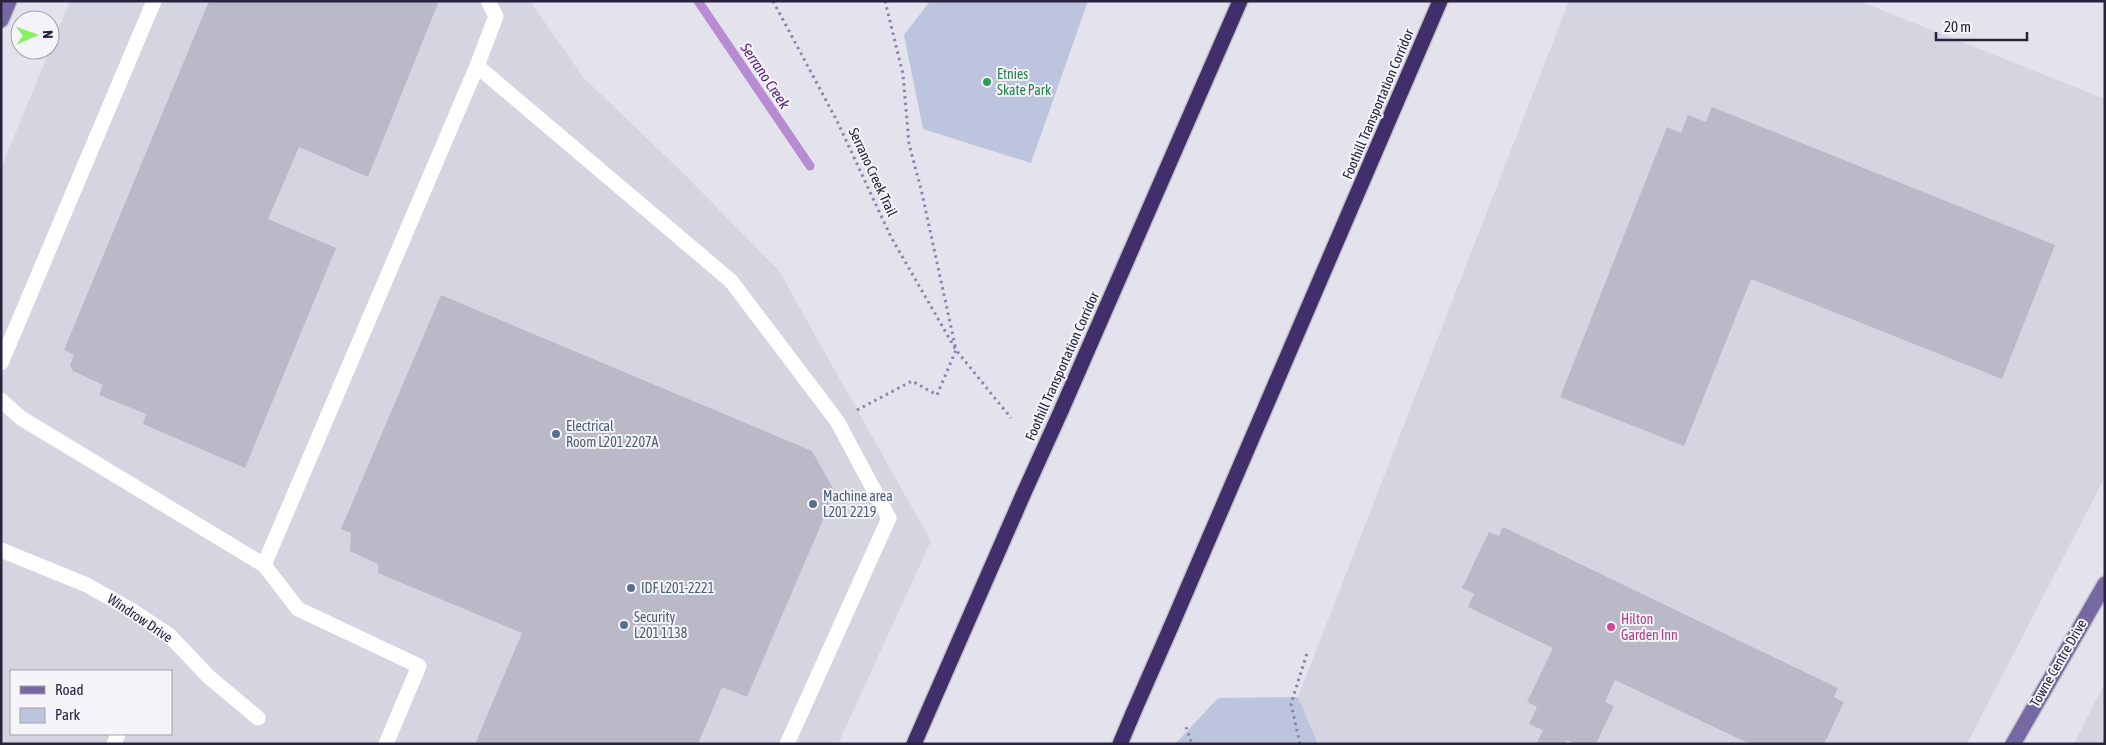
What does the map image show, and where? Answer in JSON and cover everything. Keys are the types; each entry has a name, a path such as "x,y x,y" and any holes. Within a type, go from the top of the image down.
{"highway":[{"name":"Foothill Transportation Corridor","path":"914,744 1240,1"},
{"name":"Foothill Transportation Corridor","path":"1120,744 1440,1"}],"main road":[{"path":"1,20 9,1"},
{"name":"Towne Centre Drive","path":"2013,744 2105,584"}],"street":[{"path":"1,363 154,1"},
{"path":"264,565 477,66 496,16 488,1"},
{"path":"477,66 731,281 837,421 889,518 787,744"},
{"path":"1,400 21,418 264,565 298,609 419,666 386,744"},
{"name":"Windrow Drive","path":"1,550 87,585 131,610 169,635 209,677 258,718"}],"path":[{"name":"Serrano Creek Trail","path":"773,1 838,121 891,237 956,350 1011,418"},
{"name":"Serrano Creek Trail","path":"885,1 903,74 909,144 921,189 956,350"},
{"path":"837,421 912,381 937,395 956,350"},
{"path":"1300,744 1292,704 1308,650"},
{"path":"1186,727 1192,744"}],"shaded area":[{"path":"70,1 530,1 583,77 684,174 779,271 931,541 838,744 1,744 1,168 46,60 60,60 60,25"},
{"path":"1569,1 1859,1 2105,99 2105,477 1967,744 1318,744 1298,697"},
{"path":"2105,685 2105,744 2074,744 2099,694"}],"green space":[{"name":"Etnies Skate Park","path":"930,1 1088,1 1031,163 923,129 904,35"},
{"path":"1298,697 1318,744 1175,744 1218,698"}],"building":[{"path":"209,1 439,1 368,177 299,147 268,219 336,248 245,468 143,424 146,414 99,395 103,385 73,371 70,365 74,355 64,350"},
{"path":"1712,107 2055,245 2002,379 1751,279 1684,446 1560,397 1667,127 1681,133 1688,115 1706,122"},
{"path":"441,295 812,451 835,492 747,697 722,687 698,744 475,744 522,633 378,573 378,564 350,551 351,533 341,529"},
{"name":"Hilton Garden Inn","path":"1503,527 1838,688 1834,697 1844,702 1824,744 1750,744 1615,680 1605,702 1614,706 1596,744 1575,744 1567,740 1566,744 1536,744 1543,730 1529,724 1537,707 1527,702 1553,648 1468,607 1474,594 1462,588 1489,532 1499,536"}],"waterway":[{"name":"Serrano Creek","path":"698,1 810,166"}],"place":[{"name":"Etnies Skate Park","path":"987,82"},
{"name":"Electrical Room L201 2207A","path":"556,434"},
{"name":"Machine area L201 2219","path":"813,504"},
{"name":"IDF L201-2221","path":"631,588"},
{"name":"Security L201 1138","path":"624,625"},
{"name":"Hilton Garden Inn","path":"1611,627"}]}
